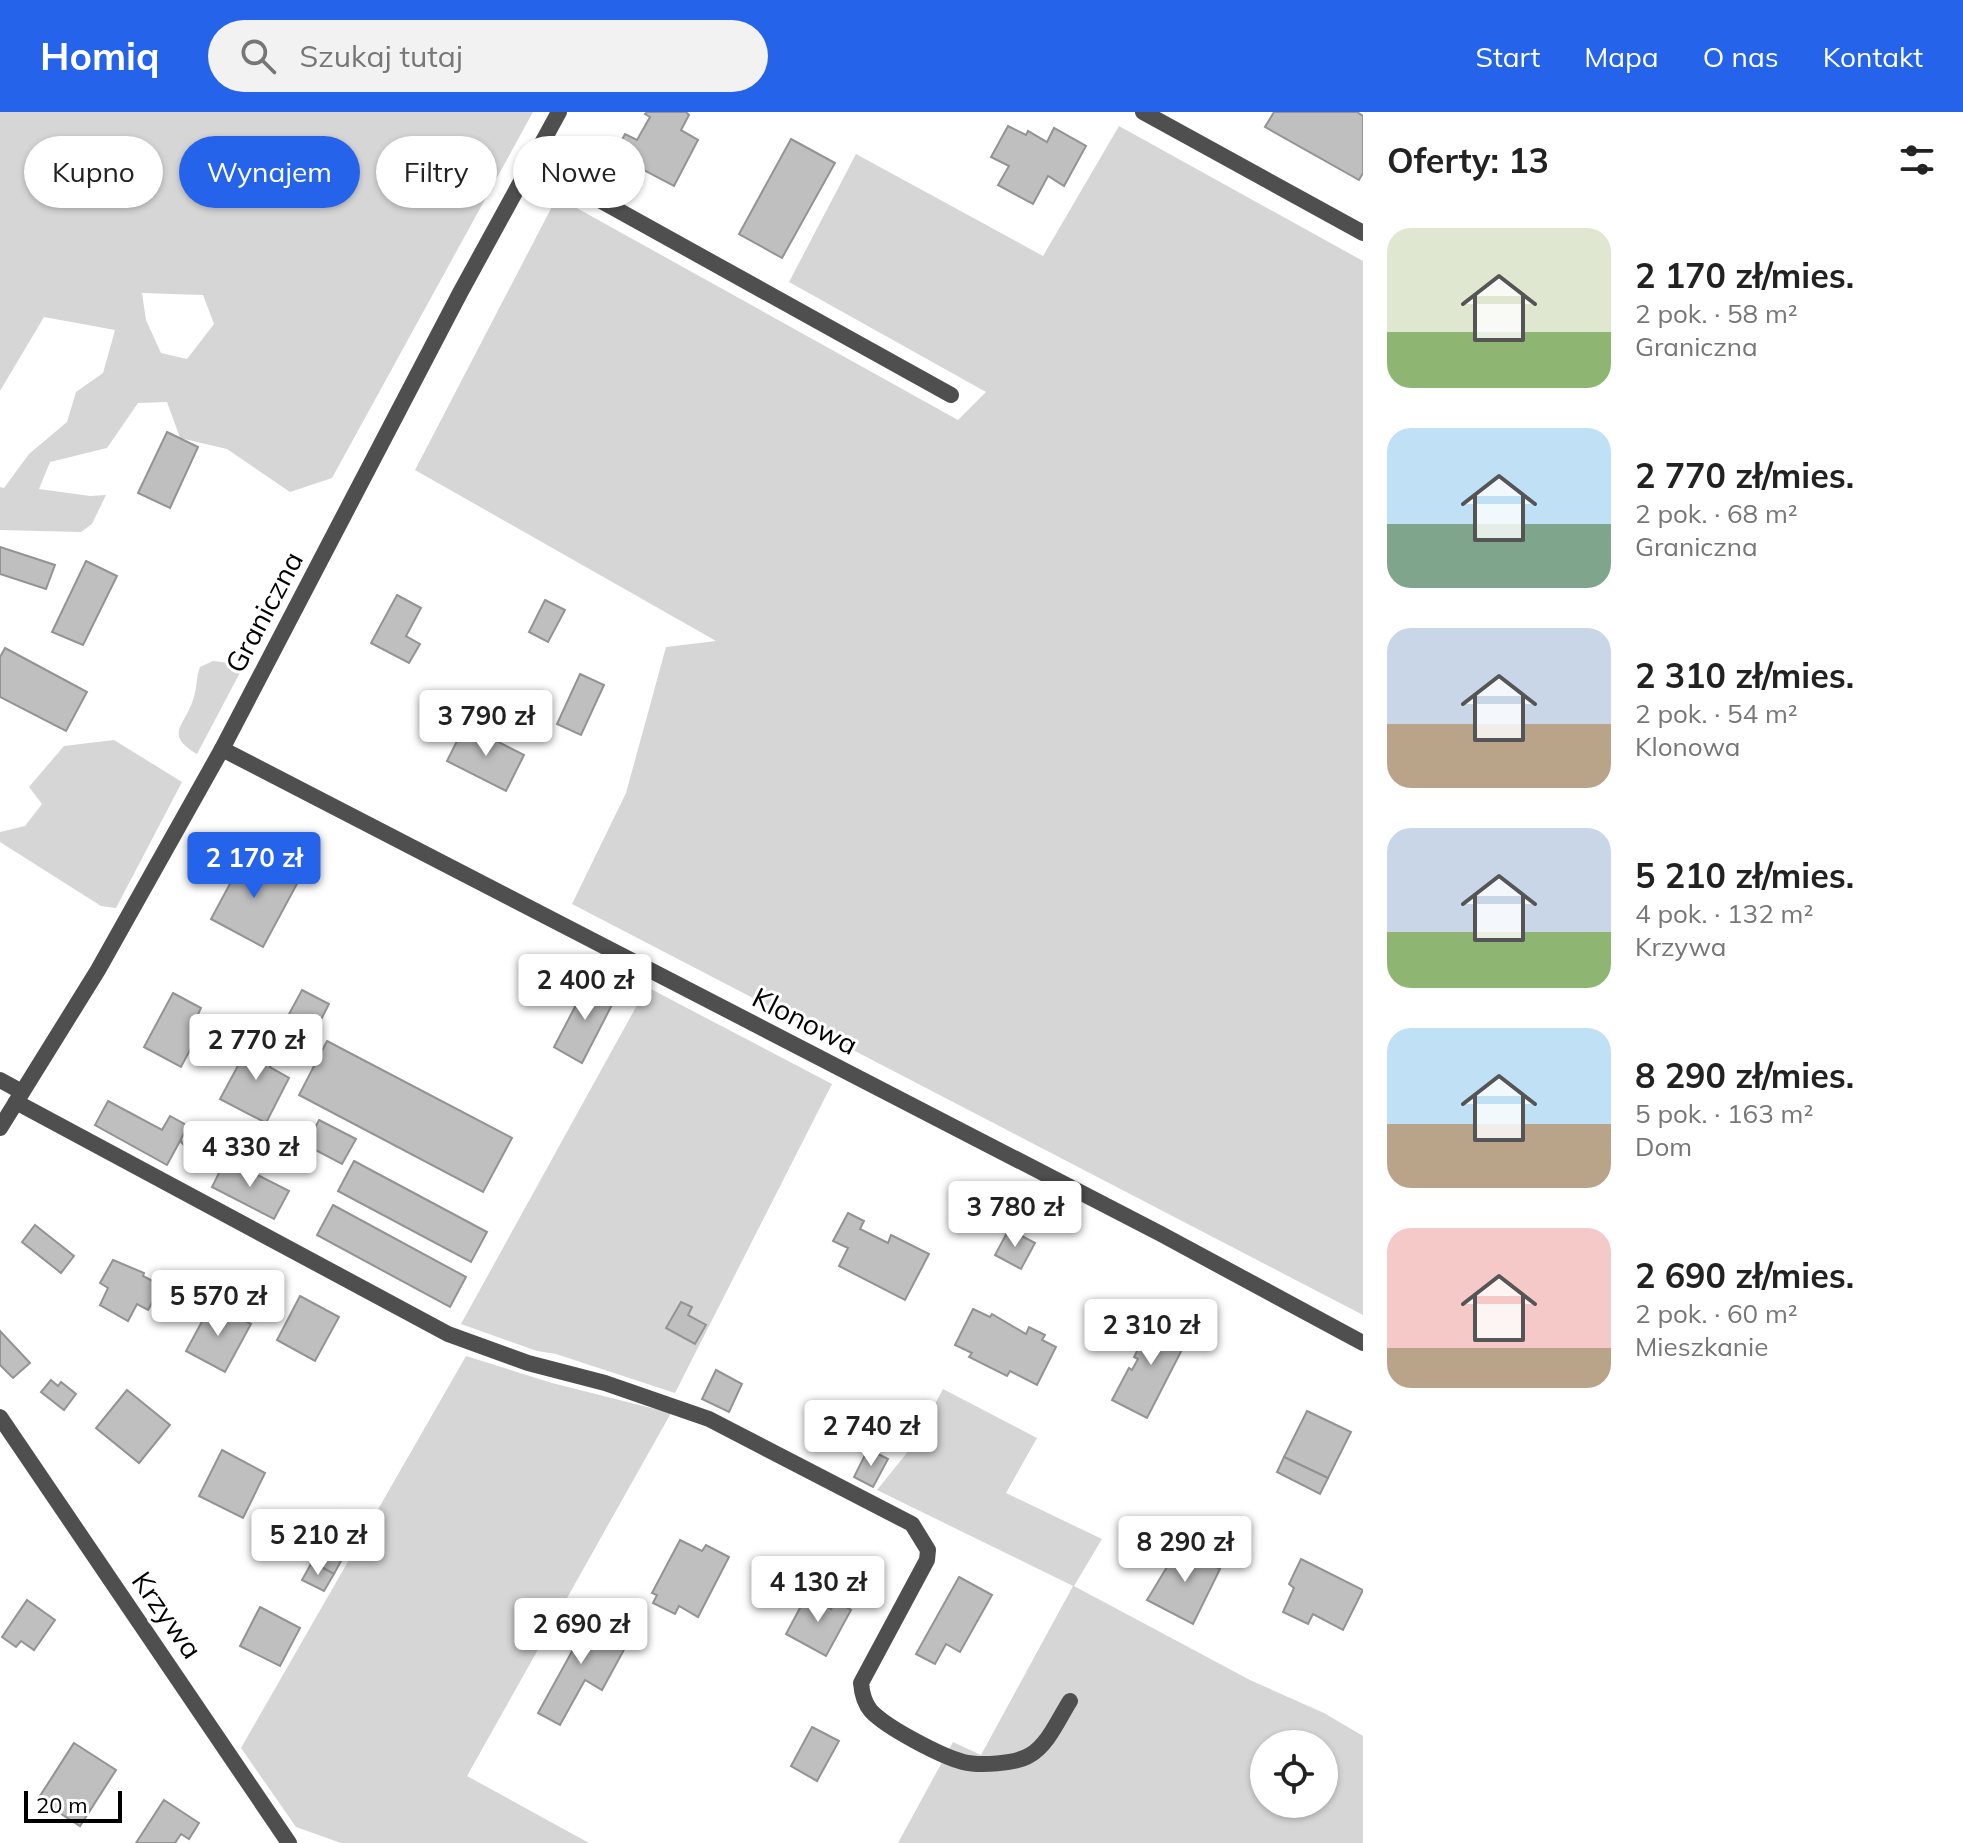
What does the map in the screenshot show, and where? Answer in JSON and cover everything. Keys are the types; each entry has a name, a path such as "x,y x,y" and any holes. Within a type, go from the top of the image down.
{"street":[{"name":"Graniczna","path":"546,136 559,112"},
{"path":"1143,112 1363,233"},
{"name":"Graniczna","path":"0,1128 98,970 222,749 513,195"},
{"path":"614,208 951,395"},
{"name":"Klonowa","path":"222,749 1161,1234 1363,1343"},
{"path":"0,1080 19,1097 448,1334 528,1363 605,1383 709,1419 912,1524 928,1550 927,1560 861,1683 862,1698 870,1711 907,1736 964,1762 1004,1763 1030,1755 1046,1739 1070,1701"},
{"name":"Krzywa","path":"0,1417 289,1843"}],"shaded area":[{"path":"0,112 533,112 520,136 513,136 513,148 497,178 497,136 376,136 376,208 480,208 332,478 290,492 227,449 180,438 167,402 138,403 107,448 50,462 39,489 90,496 106,495 92,524 81,532 0,530 0,487 4,488 29,454 67,422 76,392 103,373 115,330 44,317 0,391","holes":["142,293 203,295 214,324 187,359 161,353 146,320"]},
{"path":"1119,126 1363,261 1363,1315 572,904 626,793 666,647 716,641 415,470 551,208 577,208 958,420 986,392 789,282 856,154 1043,256"},
{"path":"213,661 244,665 197,754 181,741 179,730 193,700 200,667"},
{"path":"114,740 182,782 116,908 101,906 0,842 0,832 25,826 42,804 29,787 64,746"},
{"path":"647,987 832,1084 675,1393 461,1324"},
{"path":"466,1356 552,1383 671,1413 467,1776 589,1843 341,1843 296,1827 241,1748"},
{"path":"943,1389 1037,1438 1006,1493 1102,1539 1074,1586 1250,1680 1324,1713 1363,1736 1363,1843 898,1843 953,1742 981,1755 1073,1586 877,1490 914,1444"}],"building":[{"path":"686,112 689,115 681,130 698,140 674,186 645,171 645,136 639,136 650,117 645,114"},
{"path":"1274,112 1357,112 1363,116 1363,173 1359,180 1265,127"},
{"path":"1008,126 1026,135 1028,131 1047,142 1054,128 1086,146 1064,186 1048,176 1033,204 998,185 1009,166 991,157"},
{"path":"791,139 835,163 782,258 739,234"},
{"path":"167,432 198,447 170,508 138,493"},
{"path":"0,547 55,565 46,589 0,574"},
{"path":"86,561 117,576 83,645 52,632"},
{"path":"397,595 421,608 406,636 420,644 409,663 371,643"},
{"path":"545,600 565,610 548,642 529,632"},
{"path":"5,648 87,692 66,731 0,697 0,657"},
{"path":"580,674 604,685 581,735 557,724"},
{"path":"465,725 524,755 506,791 447,761"},
{"path":"246,854 298,882 263,947 211,919"},
{"path":"588,982 616,997 582,1063 554,1047"},
{"path":"302,990 329,1004 306,1049 298,1045 301,1040 281,1029"},
{"path":"173,993 201,1008 192,1027 200,1031 181,1067 144,1047"},
{"path":"254,1036 279,1050 270,1067 289,1078 266,1123 220,1099"},
{"path":"327,1041 512,1138 483,1192 299,1095"},
{"path":"108,1101 162,1130 170,1116 188,1126 182,1143 180,1141 167,1165 95,1125"},
{"path":"319,1120 356,1139 342,1164 306,1145"},
{"path":"226,1159 289,1191 274,1219 212,1187"},
{"path":"354,1161 487,1232 471,1262 338,1191"},
{"path":"333,1205 466,1277 450,1307 317,1235"},
{"path":"848,1213 864,1221 860,1229 888,1243 891,1235 929,1254 905,1300 839,1266 848,1248 833,1241"},
{"path":"35,1225 74,1256 61,1273 22,1242"},
{"path":"1009,1229 1035,1243 1021,1269 995,1255"},
{"path":"113,1260 144,1273 143,1276 162,1286 148,1310 137,1304 128,1321 100,1305 108,1288 100,1283"},
{"path":"300,1296 339,1317 315,1361 277,1340"},
{"path":"681,1302 692,1307 688,1315 706,1325 695,1344 666,1328"},
{"path":"212,1303 251,1324 225,1372 186,1351"},
{"path":"973,1309 990,1317 992,1314 1026,1334 1029,1327 1045,1335 1042,1340 1056,1347 1037,1385 1010,1371 1007,1376 969,1357 972,1353 955,1345"},
{"path":"1155,1316 1190,1334 1147,1418 1112,1400 1129,1368 1132,1370 1138,1359 1134,1357"},
{"path":"0,1331 30,1363 13,1378 0,1365"},
{"path":"716,1370 742,1384 729,1412 702,1399"},
{"path":"51,1380 58,1386 61,1382 76,1394 64,1410 41,1392"},
{"path":"127,1390 170,1425 139,1463 96,1428"},
{"path":"1307,1411 1351,1432 1328,1478 1284,1457"},
{"path":"868,1449 888,1459 873,1487 854,1477"},
{"path":"222,1450 265,1473 243,1518 199,1496"},
{"path":"1284,1457 1328,1478 1320,1494 1277,1472"},
{"path":"339,1510 362,1522 334,1574 312,1562 321,1544 314,1540 318,1531 325,1535"},
{"path":"680,1540 702,1551 706,1545 729,1557 698,1617 679,1606 675,1614 653,1603 657,1595 652,1593"},
{"path":"1175,1546 1209,1558 1207,1563 1220,1569 1193,1624 1147,1600 1167,1567"},
{"path":"1301,1559 1363,1590 1343,1630 1313,1614 1308,1624 1283,1612 1294,1588 1289,1584"},
{"path":"312,1562 334,1574 324,1591 302,1580"},
{"path":"959,1577 992,1595 960,1652 946,1644 935,1664 916,1654"},
{"path":"807,1595 831,1609 835,1601 851,1610 826,1656 786,1634"},
{"path":"27,1600 55,1620 34,1650 21,1641 16,1647 2,1637"},
{"path":"260,1607 300,1628 280,1666 240,1646"},
{"path":"567,1614 626,1646 602,1690 585,1680 560,1725 538,1713 575,1646 555,1635"},
{"path":"812,1727 839,1741 817,1781 791,1766"},
{"path":"74,1743 116,1770 80,1826 38,1799"},
{"path":"164,1800 199,1823 189,1839 181,1834 175,1843 136,1843"}]}
